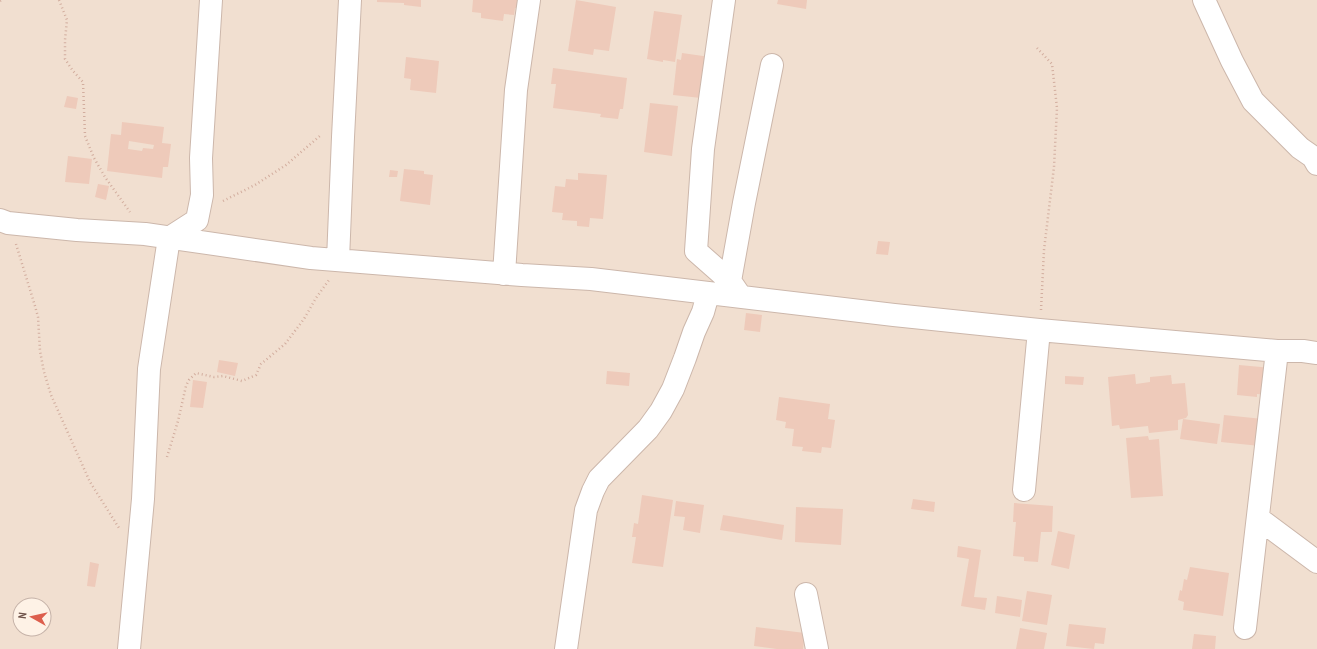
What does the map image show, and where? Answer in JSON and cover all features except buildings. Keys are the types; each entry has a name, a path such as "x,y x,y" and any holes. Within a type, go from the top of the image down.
{"street":[{"path":"129,649 143,499 149,369 169,238 197,220 202,195 201,158 209,8 211,0"},
{"path":"338,260 350,0"},
{"path":"504,274 516,90 529,0"},
{"path":"724,0 703,149 696,251 735,289"},
{"path":"1204,0 1232,62 1254,101 1300,148 1313,157 1317,164"},
{"path":"735,289 744,203 772,65"},
{"path":"4,222 77,230 145,234 311,258 504,274 591,279 708,294 735,289 894,315 1040,330 1278,351 1303,351 1317,353"},
{"path":"566,649 585,517 593,492 599,479 648,429 661,411 685,358 703,312 708,294"},
{"path":"1024,490 1040,330"},
{"path":"1245,628 1278,351"},
{"path":"1258,518 1317,562"},
{"path":"806,594 817,649"}],"path":[{"path":"59,0 67,20 65,59 72,71 82,82 84,136 105,177 145,234"},
{"path":"1037,48 1052,64 1057,108 1054,167 1044,250 1043,297 1040,330"},
{"path":"199,213 255,185 286,164 334,124 344,112"},
{"path":"4,222 12,231 35,306 38,317 40,351 44,372 52,395 90,482 120,529"},
{"path":"167,458 186,386 196,373 214,377 223,376 242,382 256,375 261,364 285,344 304,319 316,298 327,284 338,260"}],"shaded area":[{"path":"0,0 1317,0 1317,649 0,649"}]}
